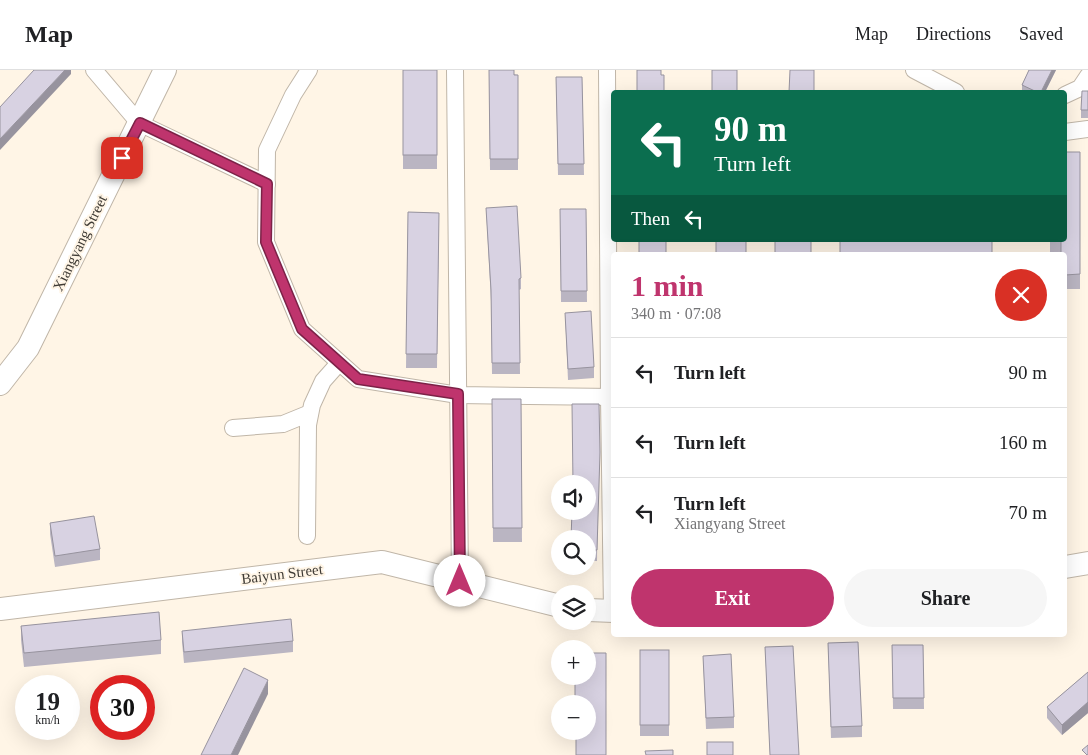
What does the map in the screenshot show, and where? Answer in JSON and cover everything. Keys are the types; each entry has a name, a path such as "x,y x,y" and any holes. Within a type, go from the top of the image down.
{"main road":[{"name":"Xiangyang Street","path":"0,384 28,348 165,70"},
{"name":"Baiyun Street","path":"0,609 382,562 551,604"},
{"path":"1067,567 1088,563"},
{"path":"596,610 611,611"}],"street":[{"path":"94,70 140,123 267,184"},
{"path":"309,70 293,95 267,150 266,242 302,329 358,379 458,394 611,397 611,201 607,70"},
{"path":"455,70 460,581"},
{"path":"914,70 952,90"},
{"path":"1067,94 1080,88 1088,76"},
{"path":"1067,132 1088,128"},
{"path":"307,536 308,425 310,414 312,404 324,381 339,362"},
{"path":"233,428 283,424 310,414"}],"building":[{"path":"34,70 65,70 0,139 0,107"},
{"path":"403,70 437,70 437,155 403,155"},
{"path":"489,70 514,70 514,75 518,75 518,159 490,159"},
{"path":"637,70 661,70 661,75 664,75 664,90 637,90"},
{"path":"712,70 737,70 737,90 712,90"},
{"path":"790,70 814,70 814,90 789,90"},
{"path":"1029,70 1052,70 1042,90 1033,90 1022,85"},
{"path":"556,77 582,77 584,164 558,164"},
{"path":"1082,91 1088,91 1088,110 1081,110"},
{"path":"1067,152 1080,152 1080,274 1067,275 1067,252 1061,252 1061,242 1067,242"},
{"path":"517,206 521,278 519,279 520,363 492,363 491,290 486,208"},
{"path":"560,209 586,209 587,291 561,291"},
{"path":"408,212 439,213 437,354 406,354"},
{"path":"639,242 666,242 666,252 639,252"},
{"path":"716,242 746,242 746,252 716,252"},
{"path":"775,242 811,242 811,252 775,252"},
{"path":"840,242 992,242 992,252 840,252"},
{"path":"591,311 594,367 568,369 565,313"},
{"path":"492,399 521,399 522,528 493,528"},
{"path":"572,404 599,404 600,452 597,550 596,530 571,530 572,520 596,520 596,475 573,475"},
{"path":"94,516 100,549 55,556 50,523"},
{"path":"159,612 161,640 24,653 21,626"},
{"path":"291,619 293,641 184,652 182,631"},
{"path":"858,642 862,726 831,727 828,643"},
{"path":"892,645 923,645 924,698 893,698"},
{"path":"793,646 799,755 770,755 765,647"},
{"path":"640,650 669,650 669,725 640,725"},
{"path":"596,653 606,653 606,755 576,755 576,740 596,740 596,695 575,695 575,685 596,685"},
{"path":"731,654 734,717 706,718 703,656"},
{"path":"244,668 268,680 231,755 201,755"},
{"path":"1088,672 1088,702 1062,725 1047,707"},
{"path":"707,742 733,742 733,755 707,755"},
{"path":"1088,745 1088,755 1087,755 1082,750"},
{"path":"673,750 673,755 646,755 645,751"}],"route":[{"path":"122,158 140,123 267,184 266,242 302,329 358,379 458,394 460,581"}]}
